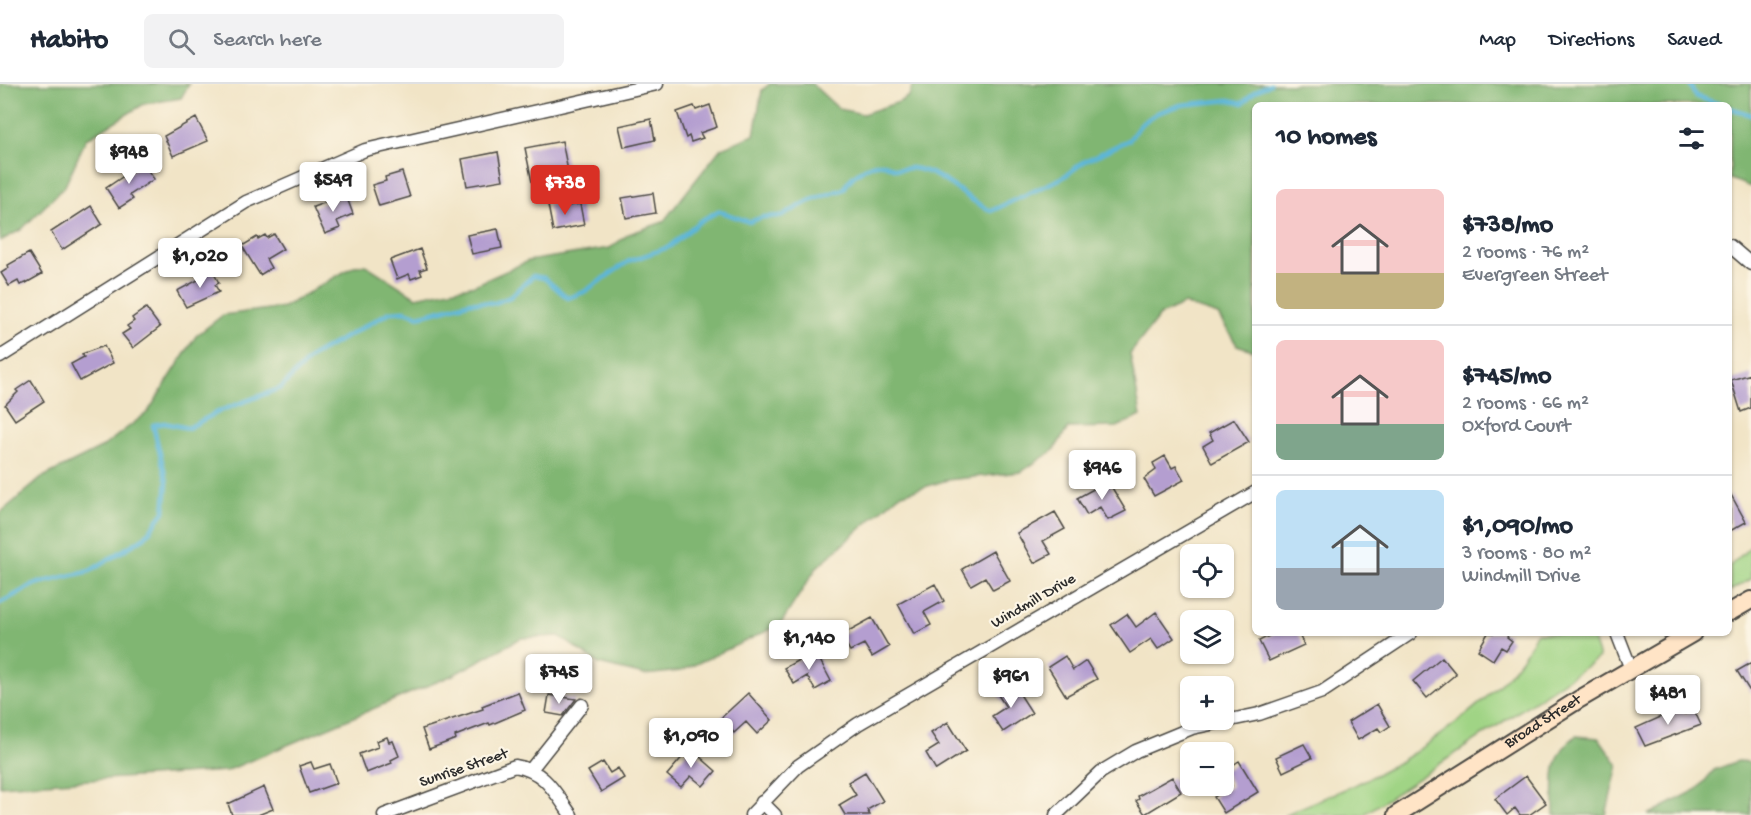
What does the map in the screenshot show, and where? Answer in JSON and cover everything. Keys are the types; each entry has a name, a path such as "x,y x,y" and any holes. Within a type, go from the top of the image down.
{"street":[{"path":"0,357 246,202 365,150 657,84"},
{"path":"1732,248 1751,264"},
{"name":"Windmill Drive","path":"751,815 798,766 858,724 1252,494"},
{"path":"1732,611 1751,600"},
{"path":"1056,815 1101,772 1136,751 1192,728 1259,714 1322,692 1406,636"},
{"path":"1618,636 1631,669"},
{"name":"Broad Street","path":"1396,815 1688,636"},
{"path":"532,768 582,705"},
{"name":"Sunrise Street","path":"384,815 515,766 532,768 546,780 571,815"},
{"path":"762,802 776,815"}],"green space":[{"path":"0,84 189,84 181,98 144,104 86,139 65,186 21,230 0,241"},
{"path":"770,84 812,84 839,109 863,114 899,102 909,96 913,84 1751,84 1751,187 1732,180 1732,102 1252,102 1252,350 1237,345 1218,315 1184,304 1160,315 1130,354 1141,416 1117,427 1068,428 1054,450 1021,472 947,480 899,495 817,567 780,625 681,671 644,675 599,664 559,636 521,638 453,675 226,771 0,786 0,513 43,477 101,448 148,412 196,336 223,315 284,307 354,266 366,265 416,297 475,285 528,261 610,248 629,234 663,222 721,148 754,135 762,90"},
{"path":"1751,546 1751,579 1732,590 1732,564"},
{"path":"1534,636 1592,636 1599,658 1363,815 1284,815 1374,776 1439,736 1496,688 1526,652"},
{"path":"1576,736 1599,738 1618,765 1606,815 1554,815 1554,771 1561,752"},
{"path":"1738,761 1751,762 1751,815 1648,815 1698,789 1714,770"}],"building":[{"path":"710,105 717,127 700,133 703,138 691,142 689,136 686,138 677,112 694,106 696,110"},
{"path":"196,118 208,141 173,156 164,136"},
{"path":"651,119 655,140 624,147 619,126"},
{"path":"562,141 568,171 543,175 544,179 532,182 525,148"},
{"path":"498,152 503,180 467,186 462,159"},
{"path":"143,163 154,179 130,195 133,199 119,208 106,188"},
{"path":"402,172 410,197 379,206 372,185 386,181 385,177"},
{"path":"653,193 656,213 626,218 622,198"},
{"path":"346,195 353,214 337,221 340,228 325,234 313,207"},
{"path":"566,201 567,206 580,204 584,225 553,231 548,205"},
{"path":"91,206 102,224 62,250 51,232"},
{"path":"498,229 502,248 472,254 467,235"},
{"path":"274,234 283,249 266,259 271,268 260,275 242,246 257,237 258,239 265,235 267,238"},
{"path":"420,249 427,268 420,270 422,275 411,279 409,274 397,279 390,260"},
{"path":"29,253 42,274 26,283 20,285 18,281 9,286 1,273 9,268 8,265"},
{"path":"211,268 219,283 215,285 219,292 186,307 177,291 200,279 198,275"},
{"path":"146,308 160,327 133,348 122,334 130,329 127,326 134,321 132,318"},
{"path":"104,346 113,363 80,381 71,364 84,357 82,354"},
{"path":"1751,374 1751,408 1741,412 1732,380"},
{"path":"31,380 44,401 15,420 5,405 18,392 16,390"},
{"path":"1234,419 1249,442 1212,463 1203,446 1213,440 1209,433"},
{"path":"1165,456 1172,468 1176,466 1184,480 1154,496 1144,479 1156,470 1153,463"},
{"path":"1108,481 1126,511 1108,520 1100,507 1087,515 1077,498"},
{"path":"1732,497 1746,522 1732,530"},
{"path":"1055,512 1065,529 1043,541 1051,554 1034,563 1017,533"},
{"path":"993,551 1010,581 993,590 985,577 971,585 962,569"},
{"path":"935,584 944,601 924,612 931,625 914,634 898,604"},
{"path":"1156,612 1174,638 1158,649 1151,639 1130,653 1111,625 1127,614 1136,627"},
{"path":"872,618 889,647 872,657 864,644 850,651 841,635"},
{"path":"1269,636 1300,636 1304,645 1269,661 1259,641"},
{"path":"1486,636 1508,636 1512,641 1506,650 1501,647 1493,660 1478,650"},
{"path":"815,651 831,681 815,690 807,676 794,684 784,668"},
{"path":"1065,656 1073,670 1086,661 1097,679 1066,696 1048,667"},
{"path":"1442,657 1456,674 1427,698 1413,681"},
{"path":"1751,663 1751,693 1737,671"},
{"path":"1014,685 1032,713 1003,732 992,716 1006,707 998,695"},
{"path":"518,692 525,710 490,725 489,723 455,736 456,739 429,749 422,729 483,709 482,706"},
{"path":"748,693 772,720 757,734 746,722 734,733 721,718"},
{"path":"549,695 576,699 563,716 546,713"},
{"path":"1377,704 1390,726 1381,732 1378,728 1358,740 1348,722"},
{"path":"1683,707 1685,714 1694,710 1701,725 1645,746 1636,728"},
{"path":"948,722 966,751 936,770 926,753 939,745 931,733"},
{"path":"387,737 389,742 393,741 399,756 391,760 392,763 366,773 359,754 378,747 376,741"},
{"path":"1304,744 1312,758 1283,772 1276,757"},
{"path":"690,748 716,771 703,786 691,776 681,787 667,775"},
{"path":"1239,761 1258,792 1224,813 1214,797 1234,796 1234,764"},
{"path":"311,762 314,769 330,764 337,783 309,793 299,766"},
{"path":"603,762 610,773 618,768 624,778 601,792 588,771"},
{"path":"865,772 883,801 867,810 870,815 845,815 839,805 856,795 848,782"},
{"path":"1526,776 1546,803 1529,815 1520,815 1515,808 1507,815 1495,799"},
{"path":"1172,777 1180,790 1180,793 1145,814 1136,801 1139,799 1138,796"},
{"path":"264,787 273,809 258,815 232,815 228,804"}],"waterway":[{"path":"0,603 35,584 90,571 145,537 164,512 167,482 153,425 164,423 188,428 222,410 281,388 312,356 390,312 405,311 419,316 471,302 495,303 510,297 533,276 544,278 568,298 584,292 629,261 669,247 700,221 719,211 749,222 763,217 782,216 809,201 844,189 850,180 861,171 878,164 895,169 923,170 933,174 991,211 1062,178 1085,161 1129,140 1141,124 1157,113 1181,105 1229,100 1243,103 1254,92 1270,84"},
{"path":"1690,84 1695,96 1713,102"},
{"path":"1732,109 1751,115"}]}
